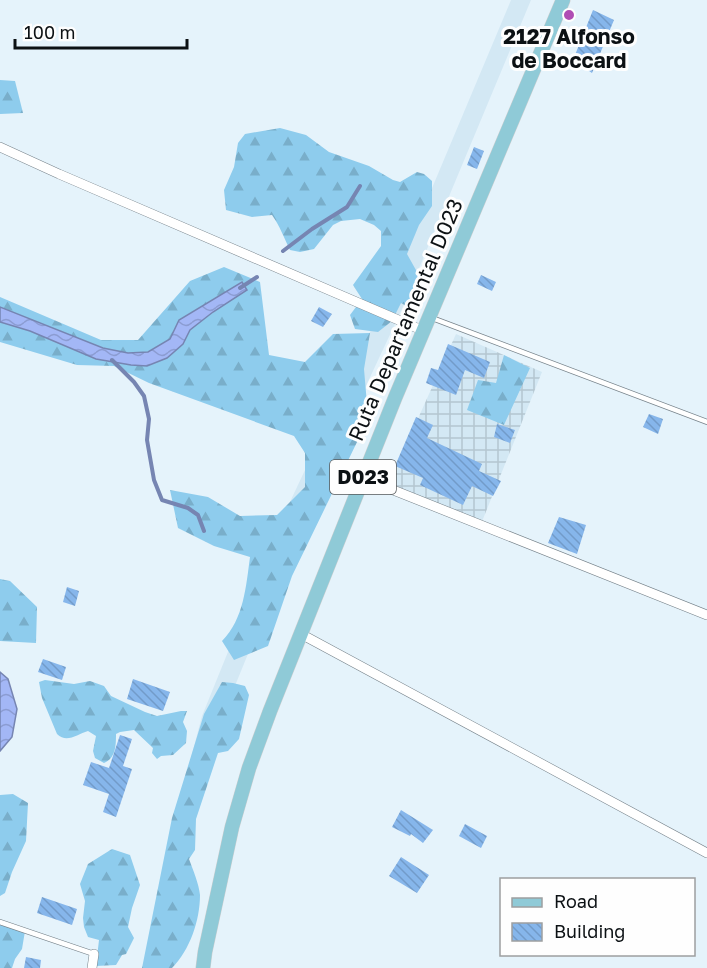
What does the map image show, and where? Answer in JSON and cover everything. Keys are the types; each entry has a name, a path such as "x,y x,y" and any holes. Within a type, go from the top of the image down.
{"main road":[{"name":"Ruta Departamental D023","path":"203,968 232,828 249,768 363,478 562,0"}],"street":[{"path":"0,147 424,331"},
{"path":"363,478 707,615"},
{"path":"301,634 707,853"},
{"path":"92,968 94,954"}],"lane":[{"path":"430,317 707,422"},
{"path":"0,922 94,954"}],"shaded area":[{"path":"511,0 531,0 402,309 298,531 219,725 153,968 172,830 202,716 281,521 385,300"},
{"path":"456,334 542,372 481,524 389,483"}],"green space":[{"path":"0,80 15,81 23,113 0,114"},
{"path":"280,128 306,135 329,152 369,166 393,180 400,182 417,172 424,174 432,181 432,206 419,225 407,254 426,288 421,303 415,311 401,303 392,321 378,332 355,329 350,315 362,299 353,285 381,246 381,231 374,225 360,219 341,221 333,225 314,249 300,252 290,250 272,215 252,217 226,210 224,190 234,167 238,143 245,134"},
{"path":"224,267 260,282 269,355 305,362 333,334 370,333 364,369 367,404 358,440 292,576 268,646 234,660 222,641 235,623 239,612 250,557 214,546 178,528 170,490 208,497 240,516 277,515 305,487 305,453 294,436 149,383 114,366 77,365 0,342 0,297 101,340 138,340 190,281"},
{"path":"504,355 530,368 504,425 467,410 478,380 496,383"},
{"path":"0,579 10,581 37,607 36,643 0,641"},
{"path":"45,680 74,684 90,681 104,686 111,696 157,716 187,711 183,722 187,731 186,743 173,755 161,756 157,759 152,753 153,748 134,730 120,732 116,734 113,755 104,763 95,758 93,751 96,736 88,731 68,738 57,734 42,698 39,682"},
{"path":"222,682 245,686 249,695 239,739 228,751 218,753 196,819 195,850 189,859 200,895 196,924 189,944 172,968 142,968 172,818 204,714"},
{"path":"13,794 28,803 26,841 5,893 0,896 0,795"},
{"path":"112,849 130,855 140,885 128,927 134,938 126,954 122,955 116,965 96,966 99,940 88,937 84,927 85,901 80,884 88,864"},
{"path":"0,925 25,931 22,949 12,968 0,968"}],"water":[{"path":"242,282 247,290 190,330 183,344 167,358 147,366 96,359 30,331 0,322 0,307 103,348 128,353 148,352 170,339 179,320"},
{"path":"0,672 8,679 17,709 12,737 0,751"}],"building":[{"path":"593,10 614,20 592,73 573,60"},
{"path":"474,147 484,151 477,169 467,165"},
{"path":"418,273 429,277 426,286 415,282"},
{"path":"481,275 496,282 492,291 477,284"},
{"path":"319,307 332,314 323,327 311,321"},
{"path":"448,344 490,362 484,378 465,370 456,395 426,383 431,368 438,370"},
{"path":"649,414 663,419 658,434 643,427"},
{"path":"416,417 433,425 427,438 482,464 479,471 501,481 493,496 472,486 463,505 420,485 423,478 395,466"},
{"path":"497,424 515,430 510,443 494,437"},
{"path":"559,517 586,525 577,554 548,543"},
{"path":"67,587 79,591 75,606 63,602"},
{"path":"43,659 66,667 62,680 38,672"},
{"path":"133,679 170,692 163,711 127,699"},
{"path":"120,735 132,739 123,766 132,769 116,817 103,812 109,794 83,785 91,762 109,768"},
{"path":"401,810 433,830 423,843 411,834 410,836 392,827"},
{"path":"465,824 487,836 481,848 459,836"},
{"path":"401,857 429,875 417,893 389,876"},
{"path":"42,897 77,909 72,925 37,913"},
{"path":"26,957 41,960 40,968 24,968"}],"waterway":[{"path":"283,251 347,207 360,186"},
{"path":"240,288 257,277"},
{"path":"112,360 134,382 144,396 149,419 147,440 154,480 162,500 188,508 198,515 204,531"}],"place":[{"name":"2127 Alfonso de Boccard","path":"569,15"}]}
